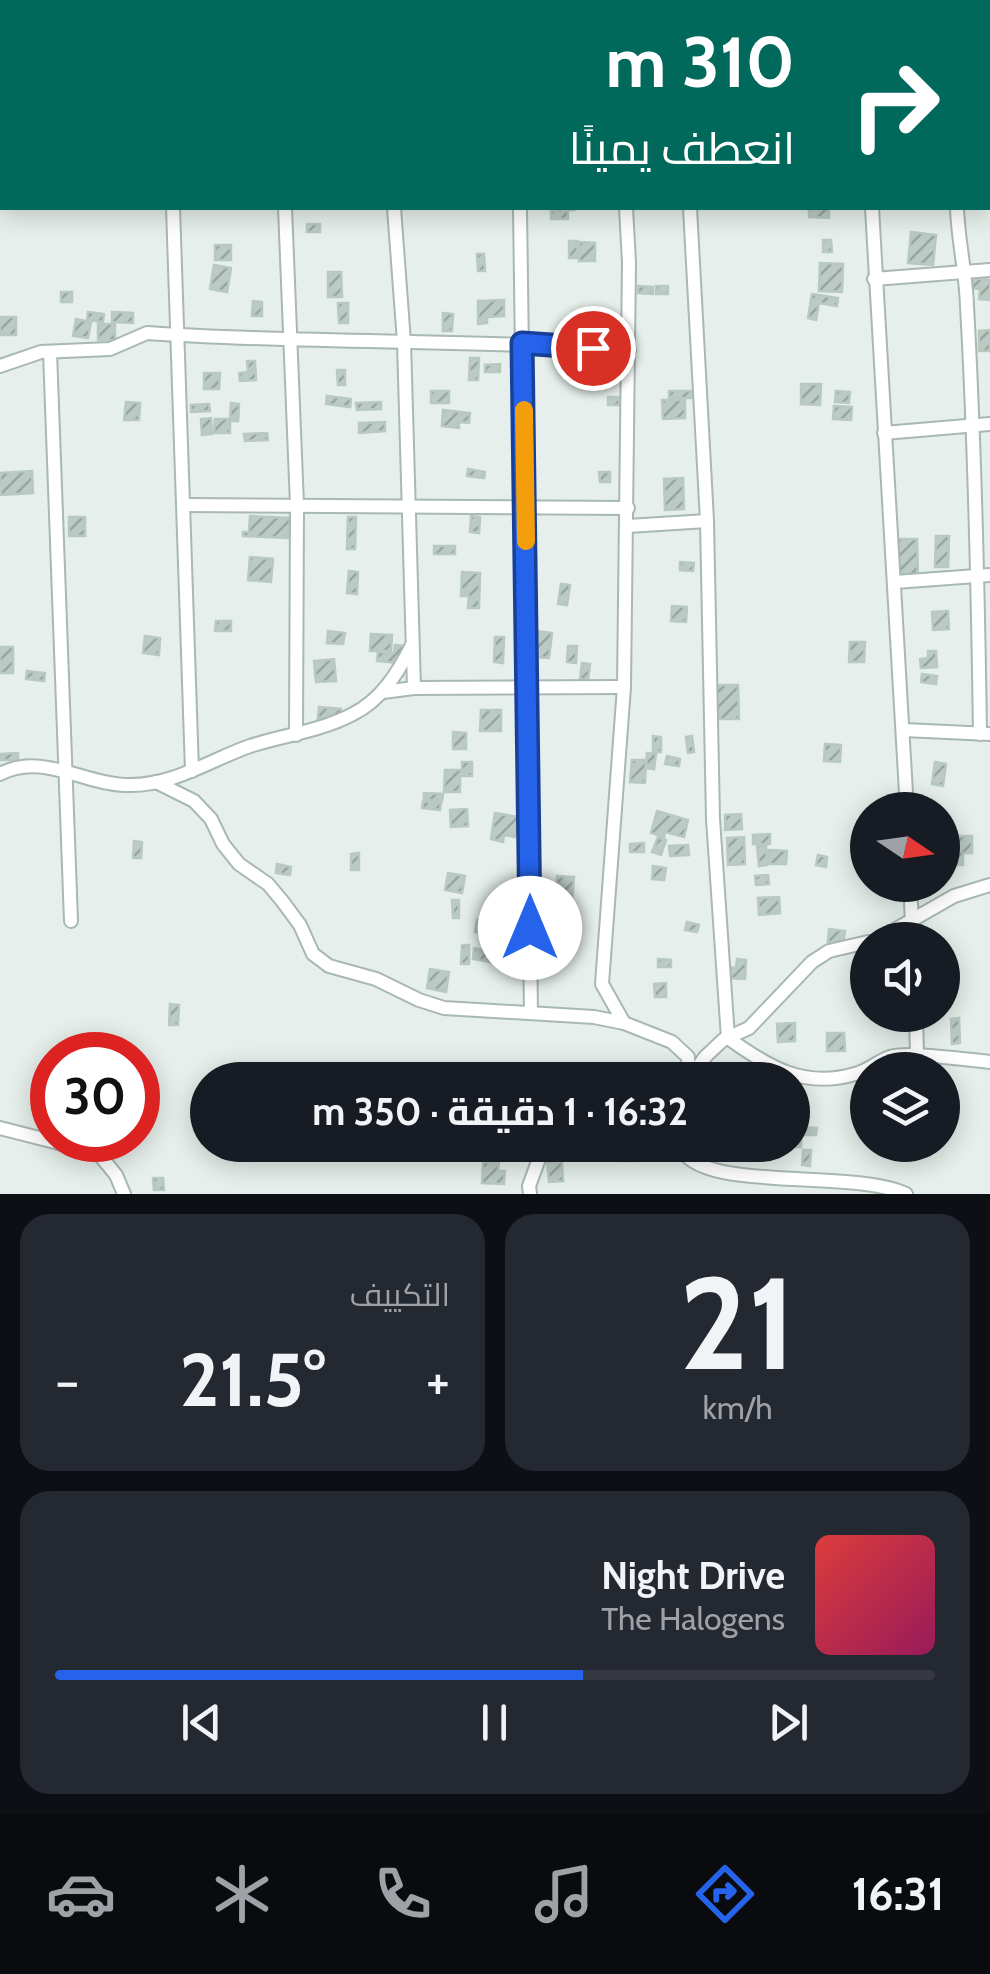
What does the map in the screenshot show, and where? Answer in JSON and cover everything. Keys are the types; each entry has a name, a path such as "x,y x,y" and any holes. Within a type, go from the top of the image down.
{"street":[{"path":"173,210 192,771"},
{"path":"285,210 297,506 296,735"},
{"path":"394,210 404,342 414,688"},
{"path":"520,210 531,1013"},
{"path":"624,1023 602,984 624,687 629,350 626,210"},
{"path":"690,210 707,521 713,818 728,1038"},
{"path":"872,210 906,792"},
{"path":"904,730 985,734 984,575 966,272 958,243 957,210"},
{"path":"874,279 990,270"},
{"path":"0,366 50,352 110,349 146,333 522,343 629,350"},
{"path":"50,352 71,921"},
{"path":"884,432 990,424"},
{"path":"184,505 628,508"},
{"path":"628,526 707,521"},
{"path":"895,582 984,575"},
{"path":"0,774 14,767 33,766 65,770 109,784 156,782 192,771 249,747 355,714 383,692 414,643"},
{"path":"383,692 414,688 624,687"},
{"path":"156,782 202,810 240,864 268,884 300,926 313,954 328,966 376,979 444,1008 594,1017 624,1023 672,1042 688,1056 688,1062"},
{"path":"911,902 912,922 954,896 990,885"},
{"path":"701,1062 728,1038 749,1028 812,962 829,951 850,946"},
{"path":"728,1038 764,1064 791,1076 822,1081 850,1076"},
{"path":"960,1060 990,1062"},
{"path":"0,1128 98,1153 116,1175 124,1194"},
{"path":"530,1194 539,1162"},
{"path":"686,1162 694,1174 731,1189 871,1185 906,1194"}],"building":[{"path":"568,210 568,219 551,219 551,211"},
{"path":"809,210 829,210 829,218 809,217"},
{"path":"307,224 320,224 320,232 307,232"},
{"path":"911,232 936,235 933,265 908,263"},
{"path":"823,240 831,240 832,252 823,252"},
{"path":"569,241 577,241 578,258 569,258"},
{"path":"579,242 595,243 595,261 579,261"},
{"path":"215,245 231,245 231,260 215,260"},
{"path":"477,254 484,254 485,271 478,271"},
{"path":"820,263 843,264 842,292 819,291"},
{"path":"214,265 231,268 227,292 210,289"},
{"path":"328,272 341,272 342,297 328,297"},
{"path":"970,278 990,280 990,300 979,299 980,289 969,288"},
{"path":"638,286 653,287 653,294 638,293"},
{"path":"656,286 668,286 668,294 656,294"},
{"path":"61,292 72,292 72,302 61,302"},
{"path":"812,294 838,298 837,306 819,303 816,320 808,318"},
{"path":"504,300 504,316 487,317 487,323 478,324 478,301"},
{"path":"253,301 262,302 262,316 252,316"},
{"path":"338,303 348,303 348,323 339,323"},
{"path":"88,312 104,314 103,322 87,320"},
{"path":"112,312 133,313 133,323 112,322"},
{"path":"443,313 453,314 452,331 443,331"},
{"path":"0,317 16,317 16,335 0,335"},
{"path":"76,319 91,322 88,338 73,336"},
{"path":"98,324 115,324 115,340 98,340"},
{"path":"990,330 990,351 979,351 979,331"},
{"path":"470,358 479,358 478,380 469,380"},
{"path":"247,361 255,361 256,380 240,381 239,373 248,372"},
{"path":"500,364 500,372 485,372 485,365"},
{"path":"337,370 345,370 345,385 338,385"},
{"path":"204,373 220,373 219,389 204,389"},
{"path":"801,384 821,384 820,405 801,404"},
{"path":"431,391 449,391 449,403 431,403"},
{"path":"669,391 695,391 695,398 669,398"},
{"path":"836,391 850,392 849,403 835,402"},
{"path":"327,396 351,399 350,407 326,404"},
{"path":"608,397 620,397 619,405 608,405"},
{"path":"662,400 685,400 685,418 663,419"},
{"path":"126,402 140,403 139,420 124,420"},
{"path":"381,402 381,409 357,410 356,403"},
{"path":"231,403 239,404 238,421 230,421"},
{"path":"209,404 210,411 191,412 191,405"},
{"path":"834,406 852,407 851,420 833,419"},
{"path":"443,410 470,413 469,423 459,422 459,428 442,426"},
{"path":"211,418 212,434 202,435 201,419"},
{"path":"215,419 230,419 230,433 214,433"},
{"path":"385,422 385,431 359,433 359,423"},
{"path":"267,433 268,440 245,441 244,434"},
{"path":"468,469 485,472 484,478 467,476"},
{"path":"32,471 33,493 1,495 0,473"},
{"path":"599,472 610,472 610,482 600,482"},
{"path":"683,478 684,509 665,510 664,479"},
{"path":"250,516 290,518 288,538 243,536 243,532 249,532"},
{"path":"471,516 480,517 479,533 470,532"},
{"path":"69,517 85,517 85,536 69,536"},
{"path":"348,517 356,517 355,549 347,549"},
{"path":"936,536 949,536 948,567 935,567"},
{"path":"898,539 917,539 918,577 898,578"},
{"path":"434,546 455,546 455,554 434,554"},
{"path":"250,557 273,559 271,582 248,580"},
{"path":"680,562 694,563 693,571 680,570"},
{"path":"349,571 358,572 357,594 347,593"},
{"path":"462,572 480,573 479,608 468,608 469,596 461,596"},
{"path":"561,584 570,585 567,605 558,604"},
{"path":"672,606 687,607 686,622 671,621"},
{"path":"948,611 949,629 933,630 932,612"},
{"path":"216,621 231,621 231,631 215,631"},
{"path":"328,631 345,633 343,644 327,643"},
{"path":"536,631 552,633 549,658 533,657"},
{"path":"371,634 392,635 391,651 370,651"},
{"path":"145,636 160,638 159,655 143,653"},
{"path":"495,637 504,637 503,663 494,662"},
{"path":"850,642 865,642 864,662 849,662"},
{"path":"395,645 406,646 403,676 395,675 397,663 377,661 378,652 394,653"},
{"path":"568,646 577,646 576,663 567,662"},
{"path":"0,647 13,647 13,673 0,673"},
{"path":"928,651 936,651 937,667 921,668 920,659 928,658"},
{"path":"334,659 336,681 316,682 314,661"},
{"path":"582,663 590,664 588,680 580,679"},
{"path":"27,671 45,673 44,681 26,679"},
{"path":"922,674 937,676 936,684 921,682"},
{"path":"714,685 738,685 739,719 714,719"},
{"path":"319,707 341,709 340,728 317,726"},
{"path":"481,710 501,710 501,731 480,731"},
{"path":"453,732 466,733 466,749 453,749"},
{"path":"653,736 661,737 661,752 653,752"},
{"path":"692,736 694,752 688,753 686,737"},
{"path":"825,744 841,745 840,762 824,761"},
{"path":"18,753 18,760 1,760 1,754"},
{"path":"647,753 656,754 654,769 646,768"},
{"path":"667,756 680,759 679,766 665,764"},
{"path":"632,760 646,760 645,783 630,782"},
{"path":"462,762 472,762 472,776 460,776 460,792 444,792 445,770 462,770"},
{"path":"935,762 946,764 943,786 932,784"},
{"path":"424,793 443,794 442,801 424,800"},
{"path":"423,801 441,803 440,810 422,808"},
{"path":"467,809 468,826 451,827 450,810"},
{"path":"657,811 688,820 684,837 651,833"},
{"path":"495,813 519,817 515,837 504,835 503,842 491,839"},
{"path":"741,814 742,829 725,830 725,815"},
{"path":"770,834 770,844 753,844 753,835"},
{"path":"960,836 972,836 972,853 963,853 963,865"},
{"path":"658,837 666,840 661,855 652,852"},
{"path":"744,837 745,864 728,865 727,838"},
{"path":"134,841 142,842 141,858 133,858"},
{"path":"644,843 644,852 630,852 630,844"},
{"path":"688,845 689,855 670,856 669,846"},
{"path":"766,845 767,865 759,866 757,846"},
{"path":"768,850 787,851 786,864 768,864"},
{"path":"359,853 359,870 351,870 351,854"},
{"path":"818,855 827,857 826,867 816,865"},
{"path":"277,864 291,867 290,875 276,873"},
{"path":"653,866 666,868 664,880 652,879"},
{"path":"448,873 465,876 462,893 445,890"},
{"path":"768,875 769,884 756,885 755,876"},
{"path":"557,876 574,877 572,900 556,899"},
{"path":"779,897 780,913 759,915 758,898"},
{"path":"452,900 459,900 459,918 453,918"},
{"path":"477,920 493,922 492,934 475,932"},
{"path":"687,922 699,925 697,932 685,930"},
{"path":"829,929 845,931 843,944 828,942"},
{"path":"484,941 499,943 496,963 473,959 474,948 483,950"},
{"path":"462,945 469,945 469,964 461,964"},
{"path":"658,959 671,960 671,967 658,967"},
{"path":"737,959 746,960 745,979 727,978 728,967 736,968"},
{"path":"510,961 524,962 524,969 509,969"},
{"path":"430,969 449,972 446,992 427,988"},
{"path":"666,983 666,997 655,997 654,984"},
{"path":"170,1004 179,1005 178,1025 169,1025"},
{"path":"795,1023 795,1041 778,1042 777,1024"},
{"path":"952,1032 960,1032 960,1043 952,1044"},
{"path":"827,1033 844,1033 845,1051 827,1051"},
{"path":"483,1162 499,1163 498,1171 505,1171 504,1184 482,1183"},
{"path":"547,1162 562,1162 563,1181 549,1182"},
{"path":"153,1178 163,1178 164,1190 154,1190"}],"slow traffic":[{"path":"524,410 526,541"}],"route":[{"path":"530,928 522,343 593,348"}]}
